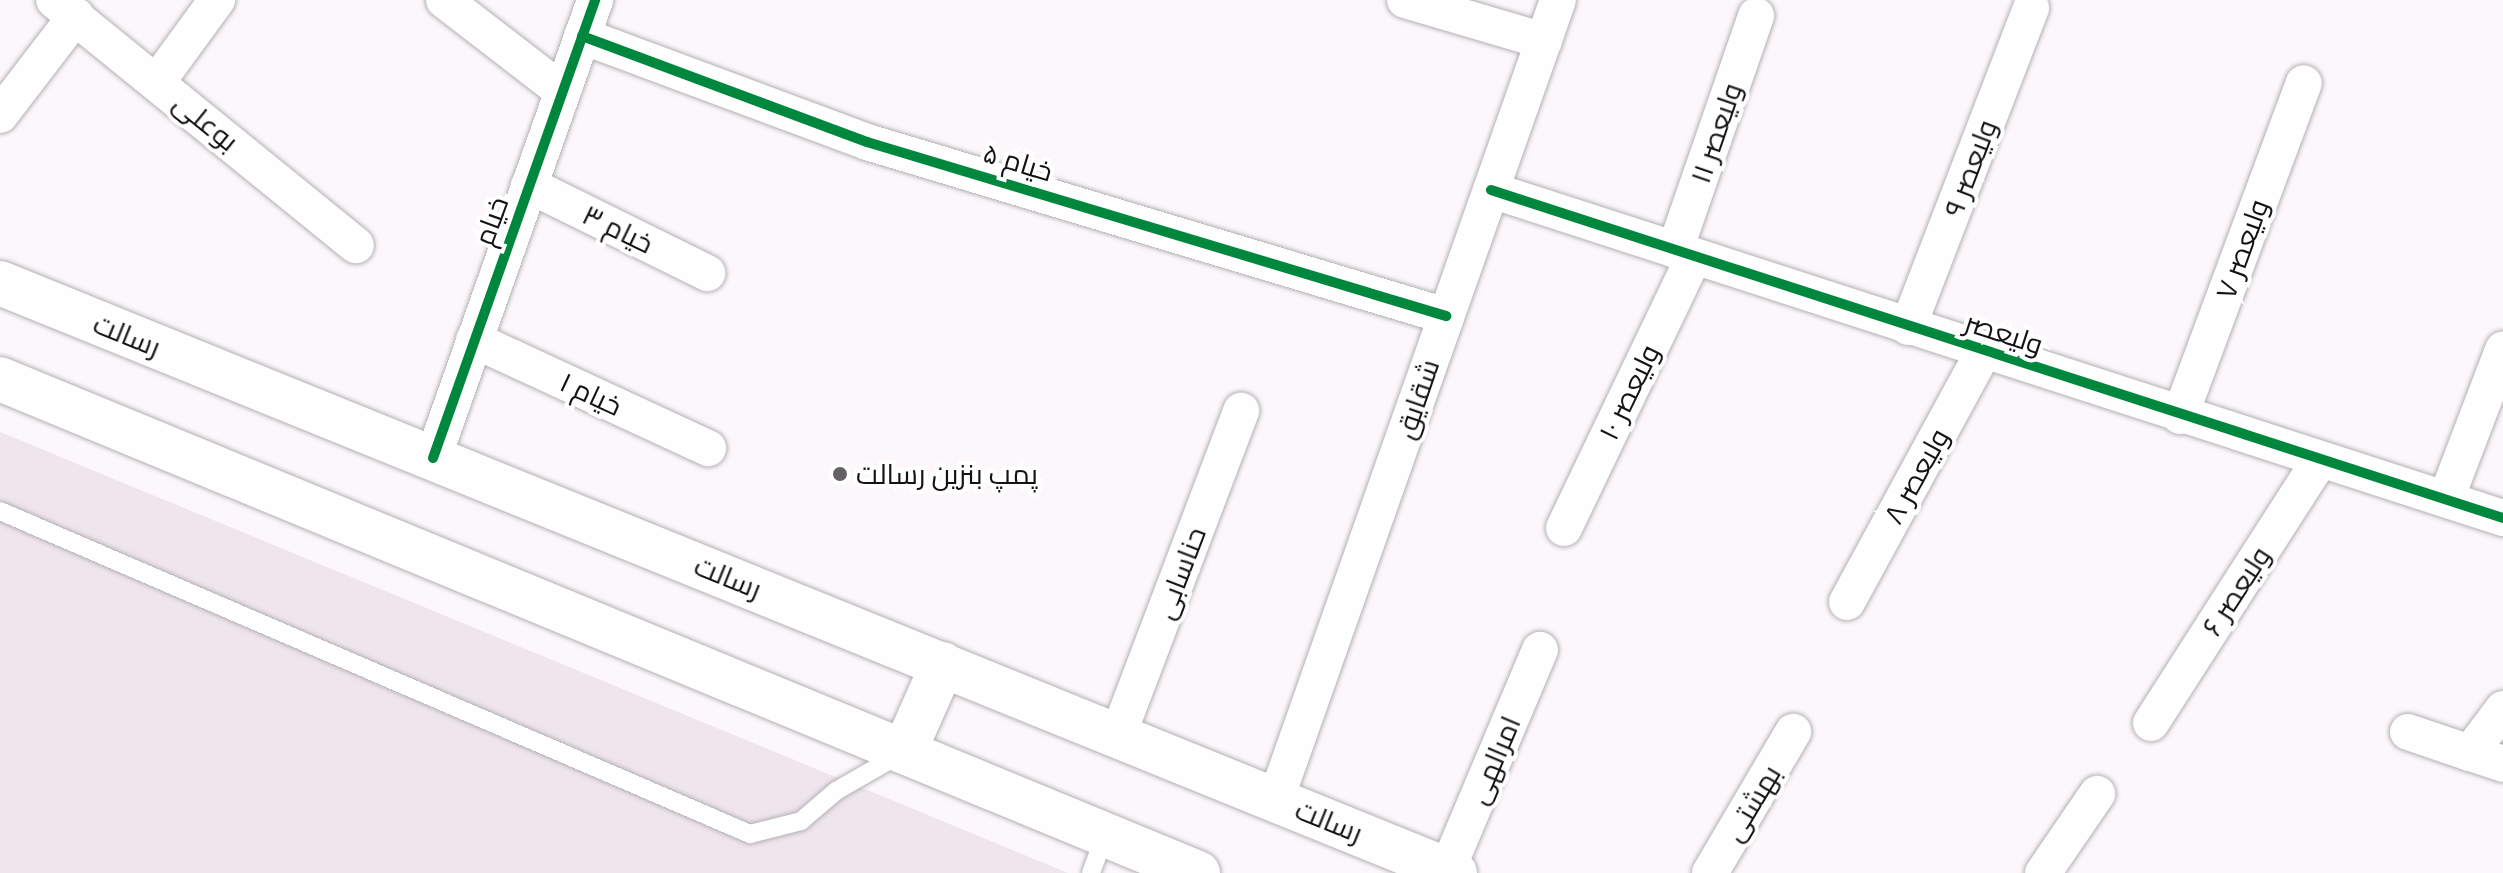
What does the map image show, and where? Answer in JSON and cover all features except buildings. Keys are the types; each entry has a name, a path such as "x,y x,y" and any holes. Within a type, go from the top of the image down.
{"main road":[{"name":"رسالت","path":"0,283 1451,871"},
{"path":"0,379 904,752 1098,854 1186,871"},
{"path":"904,752 943,664"}],"street":[{"path":"157,82 217,0"},
{"path":"444,0 562,91"},
{"name":"خیام","path":"433,458 595,0"},
{"path":"1405,0 1544,41"},
{"name":"شقایق","path":"1276,799 1558,0"},
{"path":"0,115 65,8"},
{"name":"بوعلی","path":"65,8 356,245"},
{"name":"ولیعصر ۹","path":"1908,327 2031,8"},
{"name":"ولیعصر ۱۱","path":"1685,253 1756,16"},
{"name":"خیام ۵","path":"582,36 867,142 1446,316"},
{"name":"ولیعصر ۷","path":"2180,416 2304,83"},
{"name":"خیام ۳","path":"529,185 707,273"},
{"name":"ولیعصر","path":"1491,190 2180,416 2503,518"},
{"name":"ولیعصر ۱۰","path":"1564,528 1685,253"},
{"name":"خیام ۱","path":"474,340 708,448"},
{"path":"2446,499 2503,350"},
{"name":"ولیعصر ۸","path":"1847,602 1984,351"},
{"name":"حناسابی","path":"1118,735 1241,411"},
{"name":"ولیعصر ۶","path":"2151,723 2320,460"},
{"name":"امرالهی","path":"1451,871 1540,650"},
{"path":"2408,732 2486,759 2503,709"},
{"name":"بهشتی","path":"1710,873 1793,732"},
{"path":"2043,873 2097,794"}],"lane":[{"path":"0,511 750,834 801,821 836,791 904,752"}],"shaded area":[{"path":"0,432 1068,873 0,873"}],"cycle path":[{"path":"433,458 595,0"},
{"path":"582,36 867,142 1446,316"},
{"path":"1491,190 2503,518"}],"place":[{"name":"پمپ بنزین رسالت","path":"840,474"}]}
